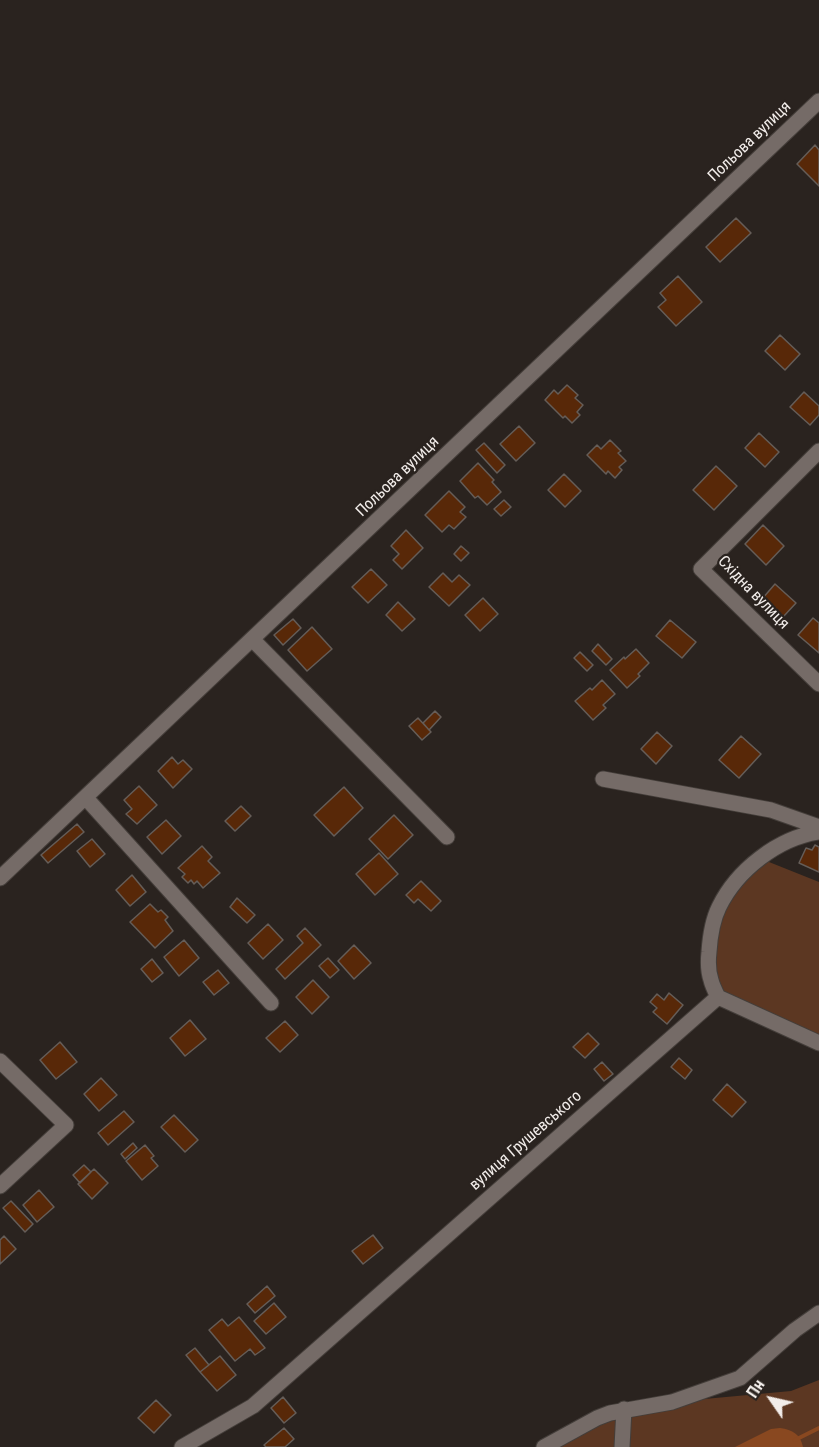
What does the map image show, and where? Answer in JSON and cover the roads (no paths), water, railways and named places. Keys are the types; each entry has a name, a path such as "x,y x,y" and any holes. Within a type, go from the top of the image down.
{"street":[{"name":"Польова вулиця","path":"0,878 819,101"},
{"name":"Східна вулиця","path":"819,451 701,569 819,684"},
{"path":"253,640 447,837"},
{"path":"603,780 771,810 819,827"},
{"path":"86,798 271,1003"},
{"path":"819,832 793,839 771,851 746,870 725,895 715,916 710,941 710,978 718,997 819,1043"},
{"name":"вулиця Грушевського","path":"182,1447 253,1406 718,997"},
{"path":"0,1061 66,1125 0,1185"},
{"path":"544,1447 597,1418 624,1409 672,1402 740,1378 795,1330 819,1313"},
{"path":"622,1447 624,1409"}],"waterway":[{"path":"795,1440 819,1428"}]}
